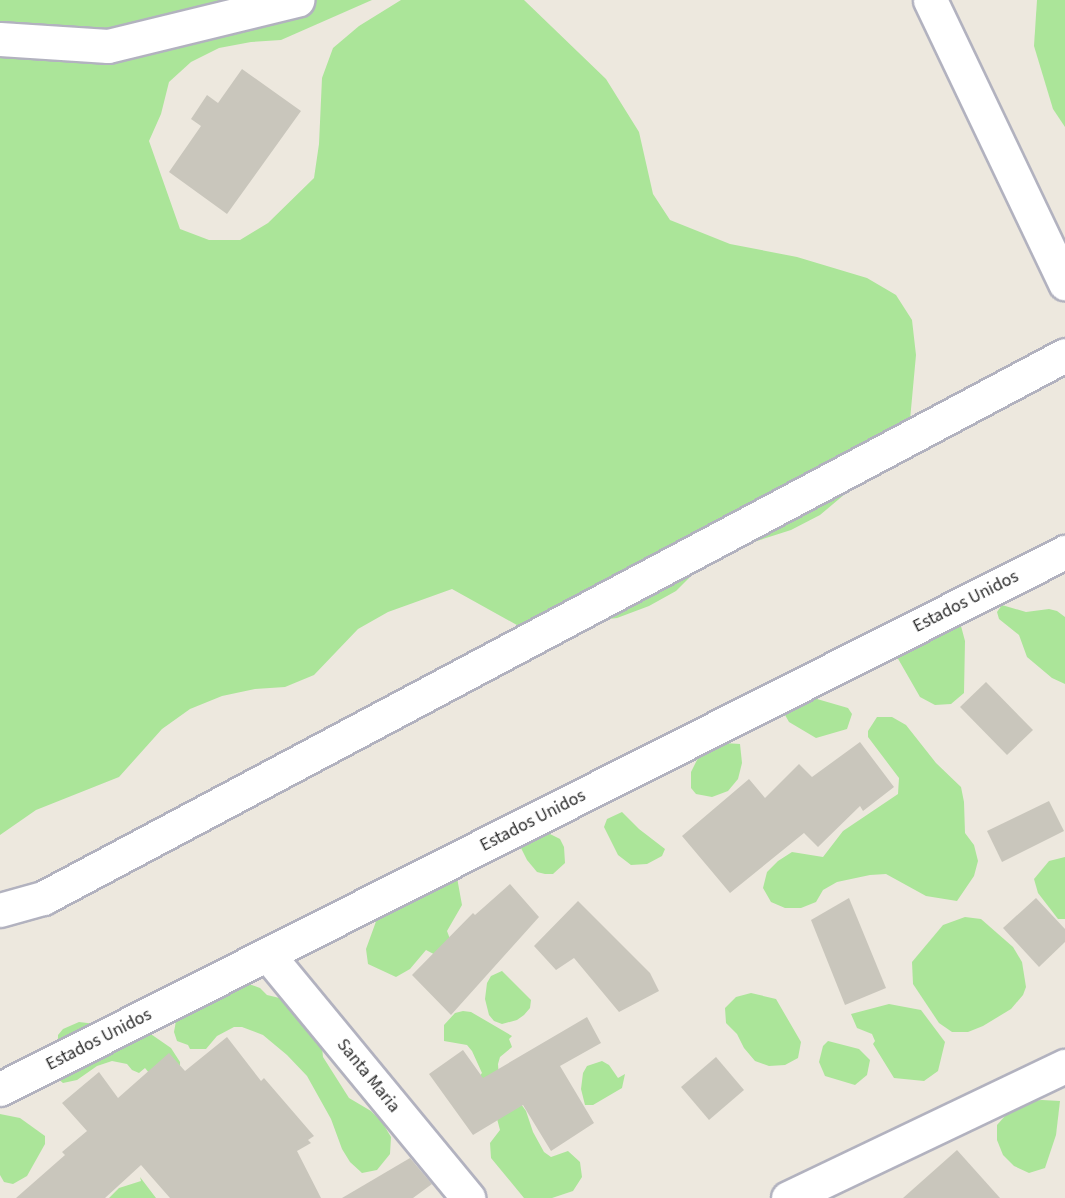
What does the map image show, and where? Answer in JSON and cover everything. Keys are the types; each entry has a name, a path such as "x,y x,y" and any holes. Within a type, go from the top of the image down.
{"street":[{"path":"0,39 108,46 297,0"},
{"path":"930,0 1065,283"},
{"path":"0,910 43,898 1065,355"},
{"name":"Estados Unidos","path":"0,1089 1065,552"},
{"name":"Santa Maria","path":"268,955 468,1198"},
{"path":"788,1198 1065,1066"}],"green space":[{"path":"0,0 372,0 281,40 251,42 219,48 191,62 169,82 161,114 149,141 180,229 209,240 240,240 268,223 314,178 319,144 322,78 333,48 359,26 401,0 524,0 606,79 639,132 653,194 670,220 730,244 797,257 867,278 896,295 912,320 916,355 910,420 895,452 820,515 791,530 726,551 699,568 676,591 649,606 617,618 524,629 452,589 388,612 358,629 314,675 285,687 255,689 222,696 190,709 162,729 119,777 36,810 0,835"},
{"path":"1037,0 1065,0 1065,127 1053,109 1034,46"},
{"path":"1002,605 1026,612 1049,609 1065,617 1065,684 1052,678 1027,657 1019,635 999,619 997,612"},
{"path":"958,619 963,625 961,626 965,641 964,693 951,704 935,705 920,697 893,650"},
{"path":"806,688 817,699 848,708 852,714 847,729 816,738 789,722 781,708"},
{"path":"877,717 892,717 906,725 936,763 961,787 965,833 974,845 978,861 974,876 957,901 926,896 886,874 837,882 823,890 816,902 801,908 785,908 771,902 763,888 767,872 778,861 792,852 823,857 843,831 898,794 899,778 868,737 868,731"},
{"path":"725,743 740,744 742,763 738,779 728,791 712,797 696,794 691,788 691,772 698,758"},
{"path":"622,812 665,849 662,856 647,864 631,865 618,855 604,827 607,819"},
{"path":"546,832 560,839 564,847 565,863 553,874 537,872 527,860 520,846 523,838"},
{"path":"1065,857 1065,919 1058,919 1038,893 1034,879 1049,861"},
{"path":"456,872 462,905 447,931 450,939 447,961 426,950 410,969 396,977 368,964 366,949 386,894"},
{"path":"965,917 981,919 1013,947 1022,962 1026,987 1023,995 1011,1009 968,1032 952,1032 939,1023 913,984 912,962 943,925"},
{"path":"504,970 502,971 531,1000 530,1008 524,1015 517,1020 502,1024 494,1021 489,1015 485,999 487,983 491,976"},
{"path":"246,983 260,988 267,995 292,1001 321,1037 323,1057 349,1098 371,1111 382,1122 391,1137 390,1154 377,1170 362,1173 350,1162 342,1149 331,1119 307,1076 263,1035 242,1027 234,1027 217,1036 206,1049 190,1049 188,1045 177,1041 174,1032 177,1015"},
{"path":"751,993 776,999 801,1042 798,1058 785,1065 769,1066 755,1061 744,1048 737,1034 726,1023 725,1008 736,997"},
{"path":"889,1004 921,1010 945,1042 938,1071 924,1081 894,1078 873,1044 875,1041 872,1034 857,1028 851,1014"},
{"path":"471,1012 512,1036 509,1039 512,1047 500,1057 499,1079 477,1079 482,1073 467,1045 444,1041 444,1025 455,1013"},
{"path":"79,1022 145,1030 171,1048 180,1062 180,1069 158,1084 145,1068 139,1073 127,1064 112,1061 97,1066 77,1080 63,1083 57,1078 58,1035 63,1029"},
{"path":"828,1041 859,1049 870,1060 867,1075 855,1085 825,1076 819,1062 823,1046"},
{"path":"602,1061 609,1065 618,1078 625,1074 622,1088 593,1105 585,1105 581,1089 583,1073 587,1066"},
{"path":"516,1097 526,1111 533,1132 544,1152 551,1157 568,1151 580,1162 582,1177 573,1191 552,1198 524,1198 491,1158 490,1143 500,1130 496,1115"},
{"path":"1027,1101 1060,1101 1056,1135 1045,1168 1029,1173 1014,1166 1003,1155 997,1140 997,1125 1013,1107"},
{"path":"0,1114 20,1118 45,1136 45,1144 27,1176 13,1184 4,1182 0,1175"},
{"path":"140,1177 156,1198 109,1198 119,1188 141,1181"}],"building":[{"path":"242,69 301,111 227,214 169,172 201,126 191,119 207,95 218,103"},
{"path":"986,682 1033,730 1007,755 960,707"},
{"path":"860,742 894,787 863,811 860,806 818,847 804,833 730,893 682,836 749,779 765,798 799,764 812,777"},
{"path":"1049,801 1064,831 1002,862 987,831"},
{"path":"510,884 539,917 451,1015 412,975 473,913 475,915"},
{"path":"849,898 886,988 845,1005 811,920"},
{"path":"1036,898 1065,929 1065,942 1039,967 1003,928"},
{"path":"578,901 650,973 659,991 619,1012 574,958 556,970 534,946"},
{"path":"587,1017 601,1043 560,1066 594,1123 551,1151 523,1105 473,1135 429,1074 463,1050 483,1078"},
{"path":"227,1037 261,1081 264,1078 314,1136 308,1140 311,1143 297,1151 321,1198 170,1198 141,1165 105,1198 16,1198 65,1155 62,1152 87,1131 62,1103 99,1072 118,1098 169,1053 185,1071"},
{"path":"716,1057 744,1090 709,1120 681,1087"},
{"path":"957,1150 1000,1198 903,1198"},
{"path":"410,1158 432,1184 413,1198 342,1198"}]}
